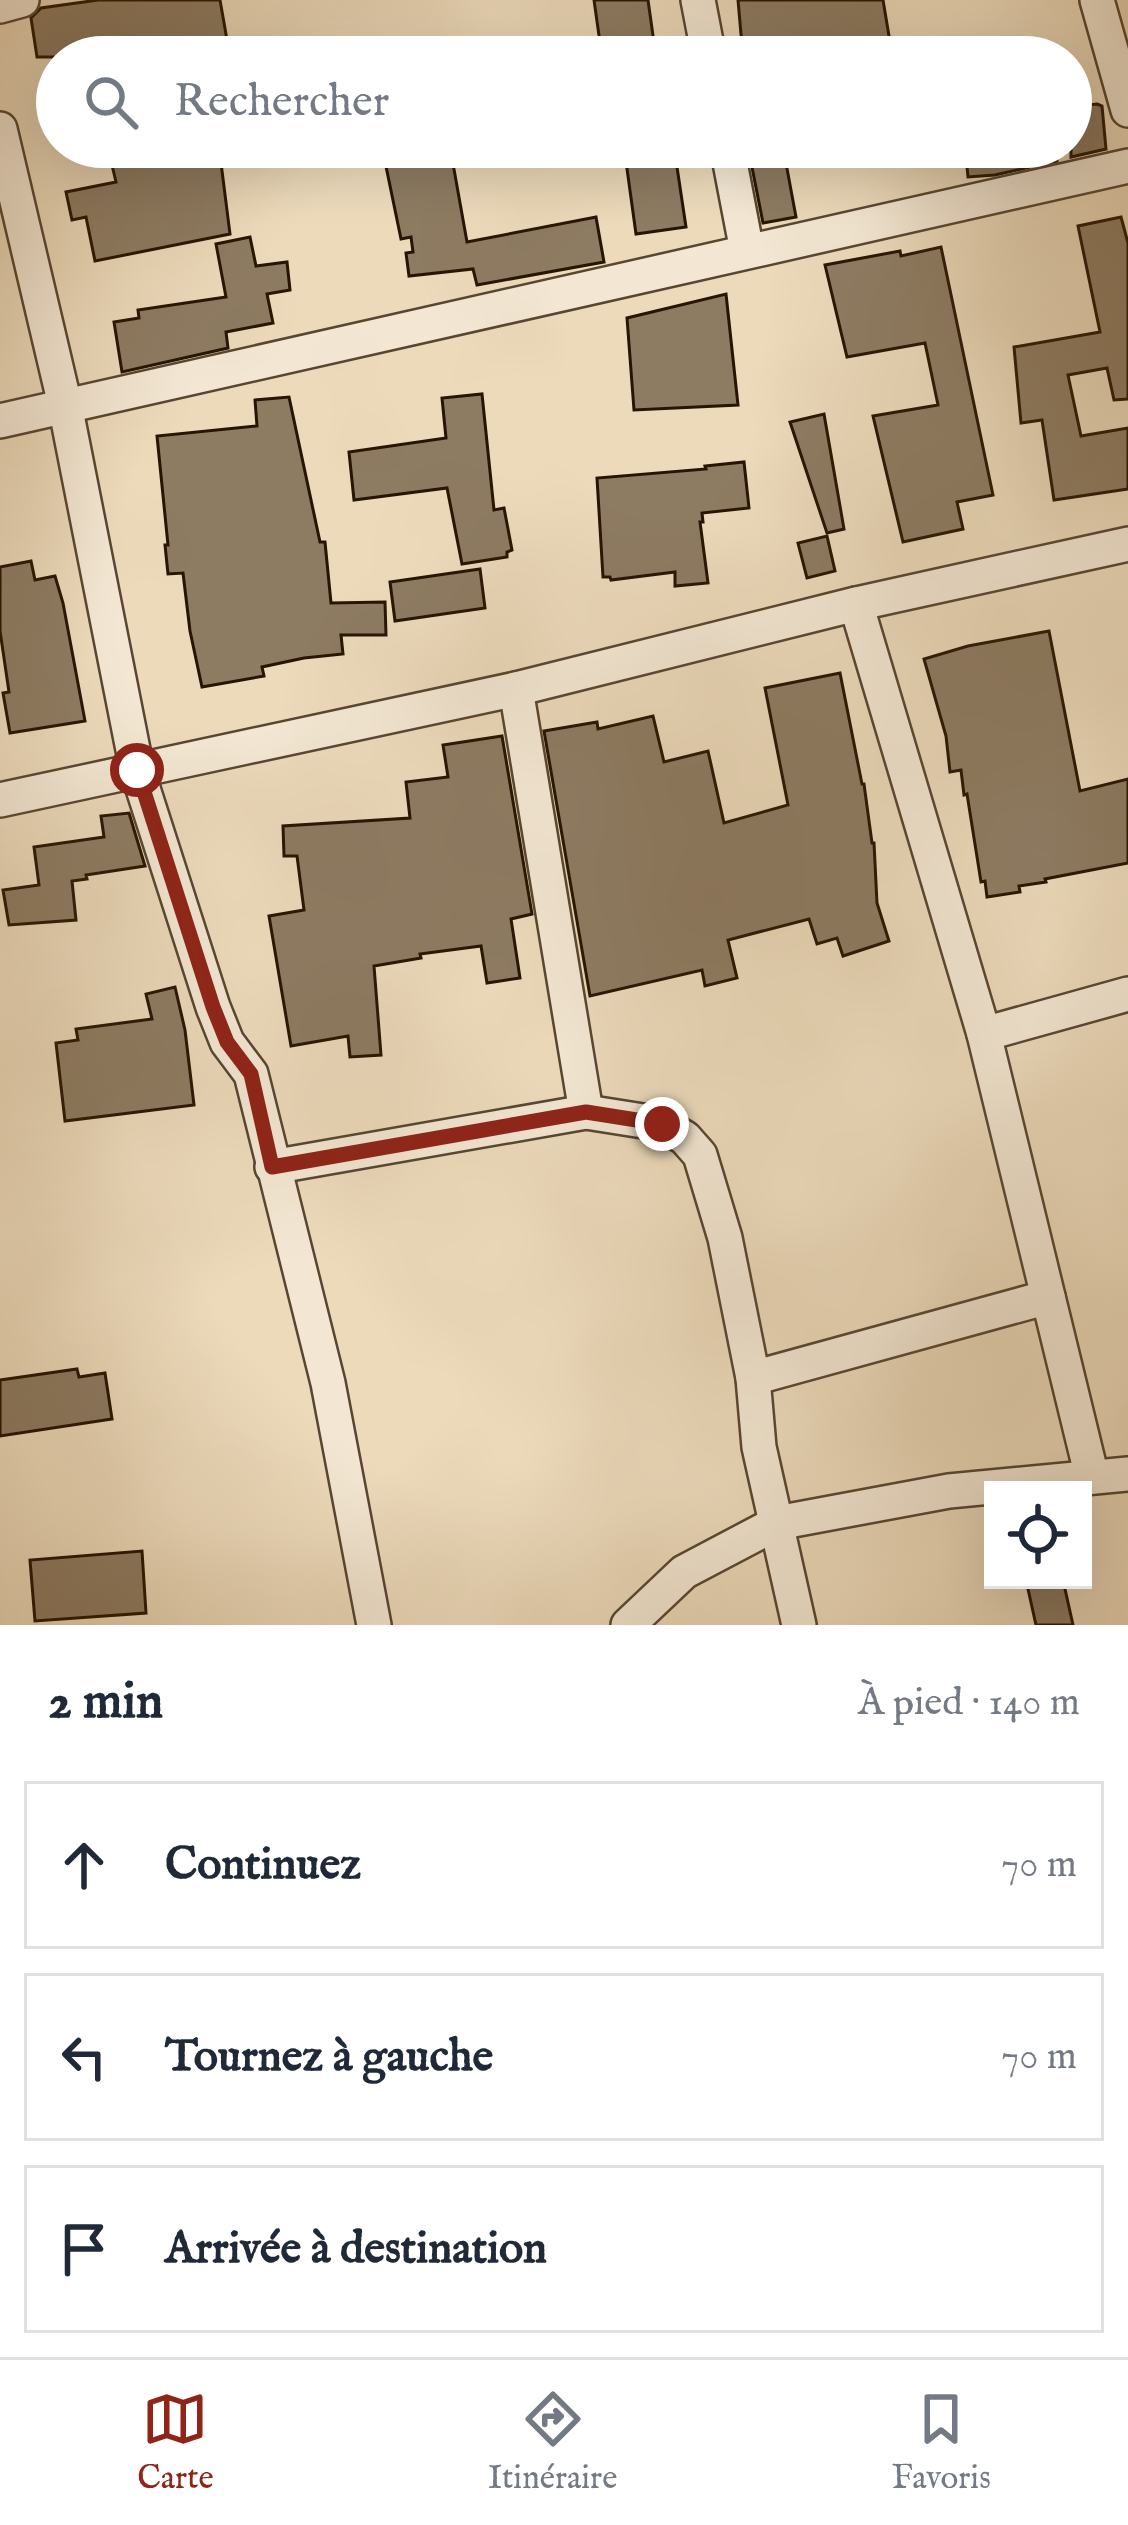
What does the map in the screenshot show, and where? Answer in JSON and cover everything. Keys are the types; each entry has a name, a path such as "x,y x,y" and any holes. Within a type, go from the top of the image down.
{"street":[{"path":"0,7 22,0"},
{"path":"698,0 705,36"},
{"path":"1097,0 1128,110"},
{"path":"0,129 65,405 137,770 213,1007 227,1042 251,1074 328,1383 374,1625"},
{"path":"0,421 1128,166"},
{"path":"731,168 747,251"},
{"path":"0,800 516,689 856,604 1128,544"},
{"path":"856,604 983,1034 1092,1477"},
{"path":"516,689 586,1112"},
{"path":"983,1034 1128,994"},
{"path":"272,1167 586,1112 662,1124 685,1138 700,1156 725,1238 753,1378 759,1447 800,1625"},
{"path":"753,1378 1048,1297"},
{"path":"628,1625 685,1572 777,1523 949,1491 1128,1474"}],"building":[{"path":"98,0 220,0 226,36 36,36 36,50 31,18 41,8"},
{"path":"594,0 648,0 653,36 599,36"},
{"path":"738,0 883,0 889,36 741,36"},
{"path":"1092,105 1102,106 1106,149 1092,152"},
{"path":"113,168 222,168 230,234 95,261 86,217 72,220 66,192 116,182"},
{"path":"386,168 454,168 467,242 596,217 604,262 477,285 473,269 409,276 406,253 413,252 411,237 401,239"},
{"path":"627,168 677,168 686,227 636,234"},
{"path":"752,168 787,168 796,217 763,223"},
{"path":"967,168 1026,168 995,175 968,177"},
{"path":"1121,217 1128,243 1128,399 1114,400 1107,368 1068,375 1081,436 1128,428 1128,489 1054,500 1042,420 1021,423 1014,347 1100,332 1078,226"},
{"path":"250,237 256,266 287,262 290,290 267,294 273,323 226,332 228,348 122,372 114,322 139,318 138,310 226,297 216,244"},
{"path":"941,247 993,495 957,502 963,529 903,542 873,416 938,405 925,343 847,357 825,265"},
{"path":"726,294 738,405 634,410 627,318"},
{"path":"482,394 494,510 504,508 512,550 507,557 462,564 447,488 354,500 349,452 446,438 442,398"},
{"path":"289,397 320,542 325,542 331,603 385,602 386,635 341,635 343,654 262,667 264,676 202,687 183,573 168,574 157,436 257,426 255,400"},
{"path":"824,414 844,529 827,533 790,422"},
{"path":"744,462 749,508 702,513 708,583 675,586 675,572 603,577 597,478"},
{"path":"827,536 835,571 807,578 798,543"},
{"path":"31,561 35,580 55,576 85,721 10,733 3,693 9,692 0,631 0,567"},
{"path":"480,569 485,608 395,621 390,582"},
{"path":"1049,631 1080,791 1128,779 1128,863 1045,879 1019,886 1020,892 987,897 961,770 950,772 946,736 924,659"},
{"path":"840,673 874,843 877,903 889,941 843,956 837,938 817,944 809,919 728,940 737,978 705,986 702,970 590,996 544,731 597,722 598,729 653,716 664,762 708,751 724,823 788,805 765,688"},
{"path":"502,736 532,914 511,919 520,978 487,983 481,946 374,966 381,1055 350,1057 348,1036 291,1046 269,916 304,910 297,856 284,856 283,826 410,818 406,782 448,777 443,745"},
{"path":"129,813 145,866 72,881 76,920 9,925 3,890 39,885 34,847 104,837 101,816"},
{"path":"175,987 194,1105 65,1121 56,1043 78,1040 76,1029 152,1019 146,994"},
{"path":"77,1369 79,1377 105,1373 112,1419 0,1436 0,1380"},
{"path":"142,1551 146,1613 35,1621 30,1560"},
{"path":"1028,1589 1065,1589 1073,1625 1036,1625"}],"route":[{"path":"137,770 213,1007 227,1042 251,1074 272,1167 586,1112 662,1124"}]}
